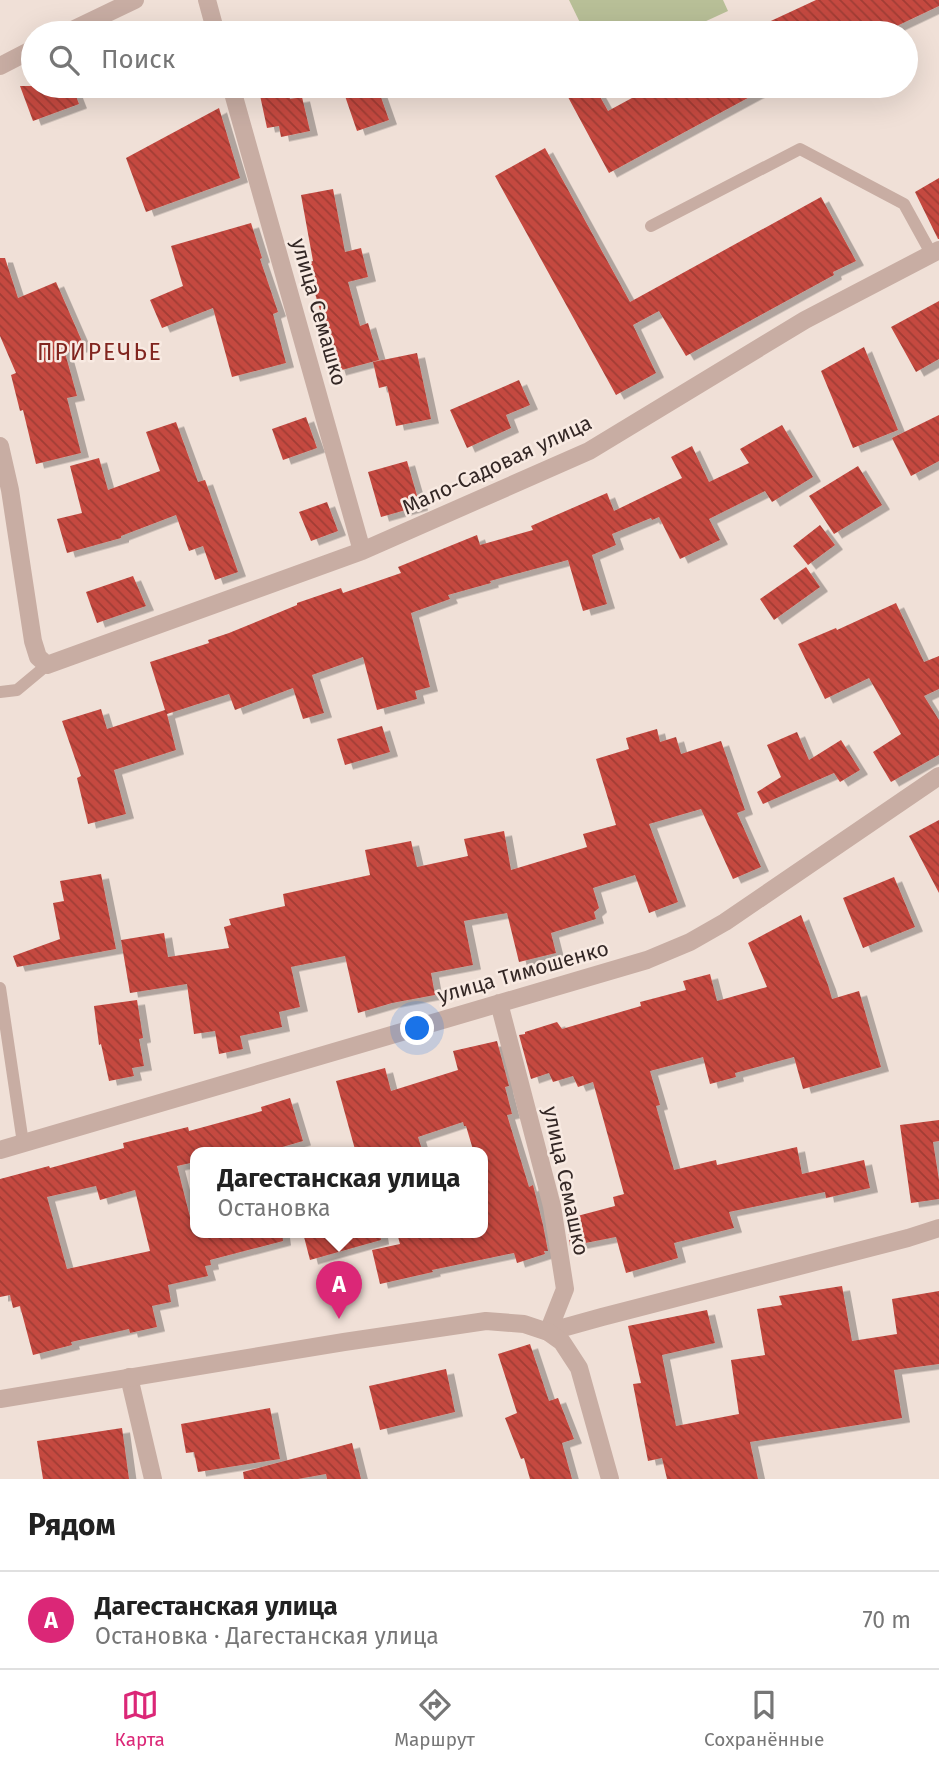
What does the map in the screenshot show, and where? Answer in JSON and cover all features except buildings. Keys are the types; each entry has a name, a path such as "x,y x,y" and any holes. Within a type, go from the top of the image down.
{"street":[{"path":"91,21 135,0"},
{"path":"207,0 213,21"},
{"path":"0,66 21,55"},
{"name":"улица Семашко","path":"234,98 362,551"},
{"name":"Мало-Садовая улица","path":"47,665 362,551 589,451 805,320 935,252"},
{"path":"0,446 10,490 33,641 38,657 47,665"},
{"name":"улица Тимошенко","path":"0,1150 647,960 690,942 725,922 939,776"},
{"name":"улица Семашко","path":"499,1003 552,1206 565,1289 548,1332"},
{"path":"548,1332 939,1228"},
{"path":"0,1399 486,1321 524,1324 548,1332 562,1342 579,1368 610,1479"},
{"path":"129,1377 153,1479"}],"lane":[{"path":"651,226 800,149 904,204 935,252"},
{"path":"0,692 17,690 47,665"},
{"path":"0,988 23,1143"}],"green space":[{"path":"569,0 723,0 728,11 706,21 579,21"}],"place":[{"name":"Дагестанская улица","path":"339,1319"}],"district":[{"name":"ПРИРЕЧЬЕ","path":"100,352"}]}
